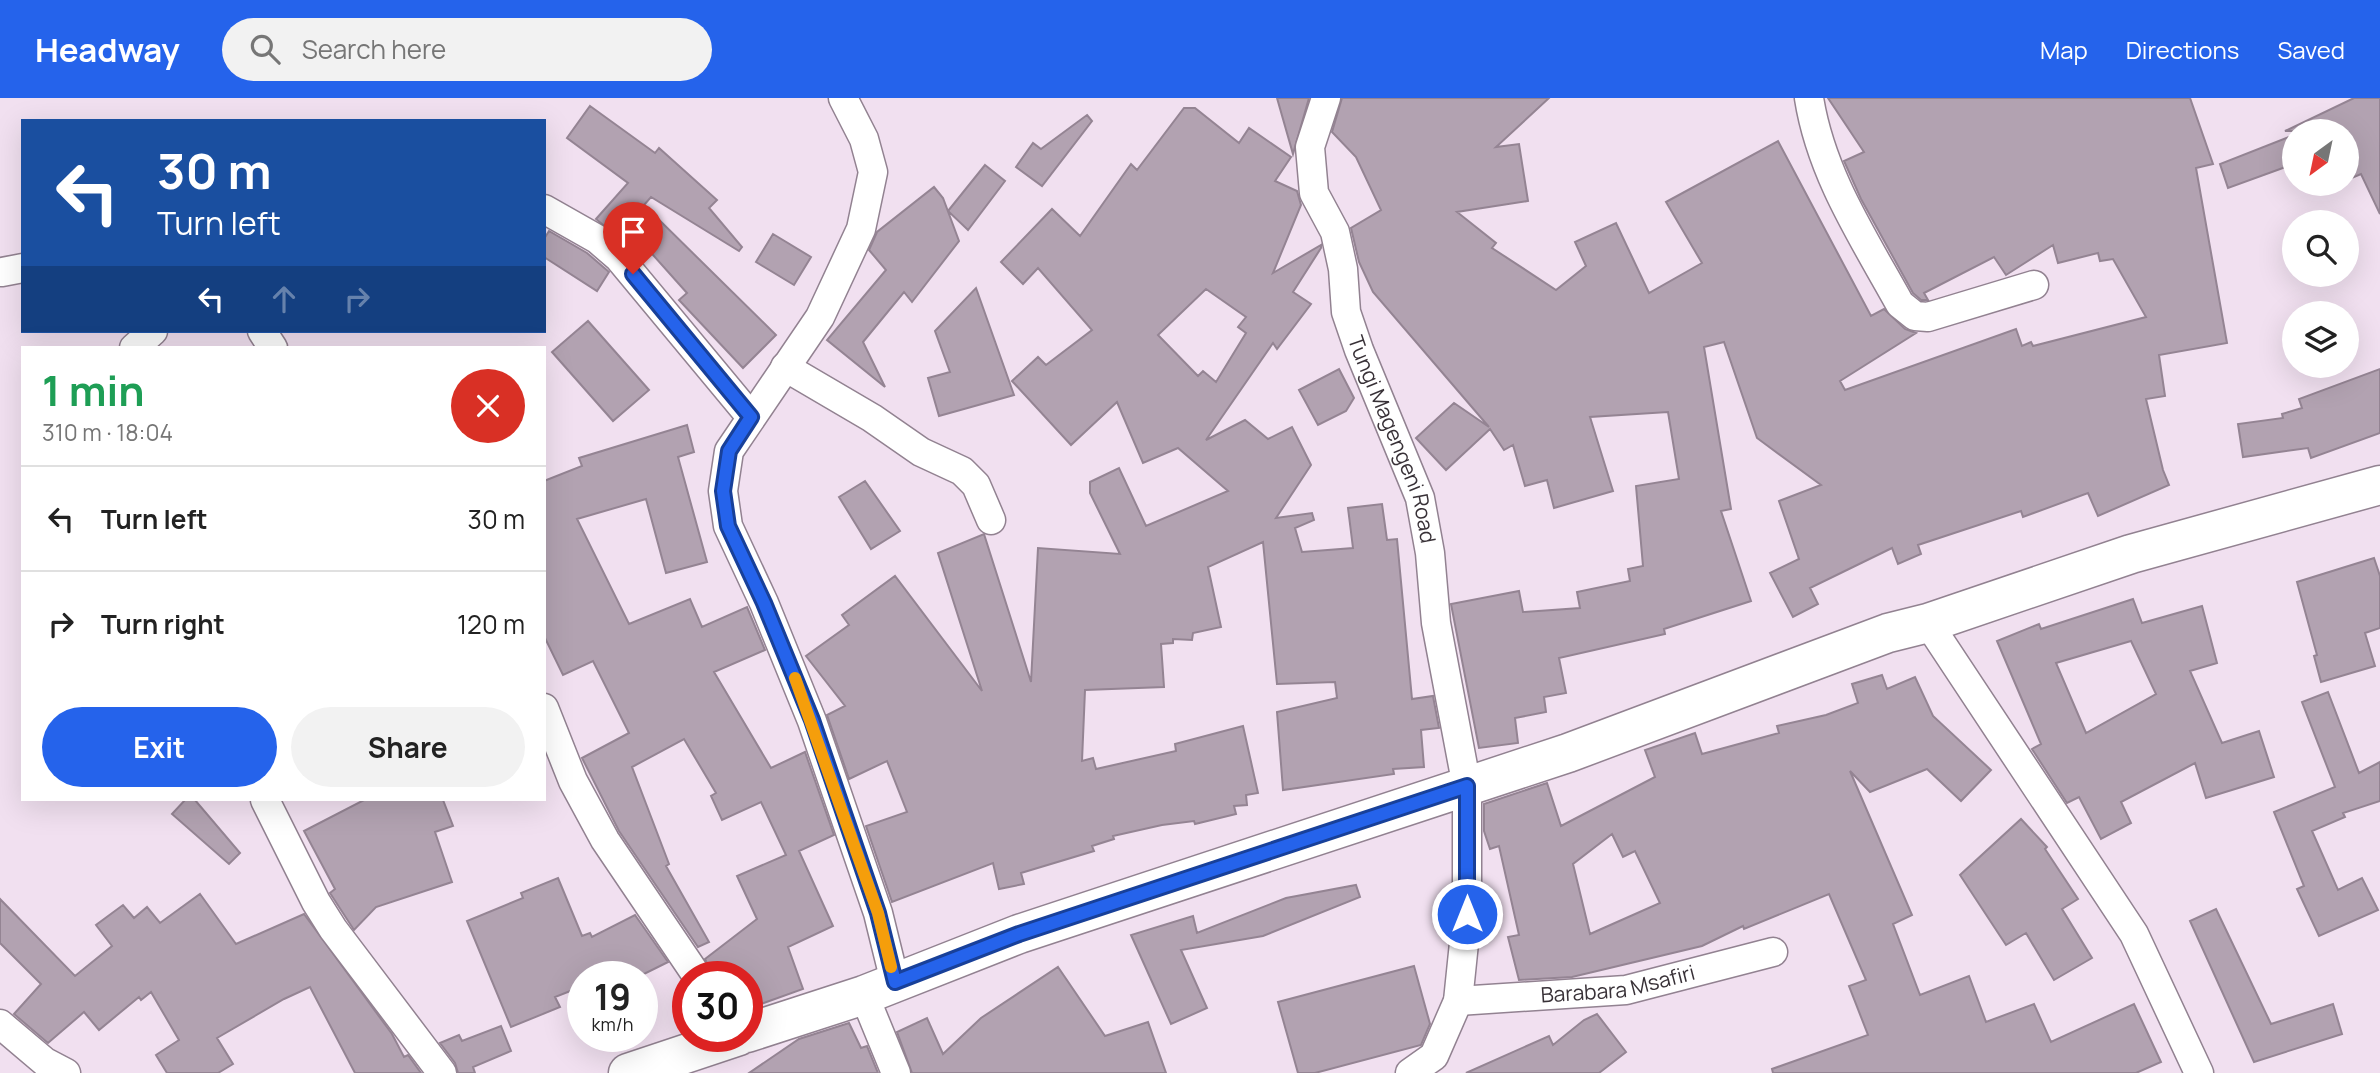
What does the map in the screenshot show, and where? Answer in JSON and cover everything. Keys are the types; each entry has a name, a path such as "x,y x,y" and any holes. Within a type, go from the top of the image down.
{"street":[{"path":"843,98 864,139 873,172 856,239 820,317 729,451 723,491 728,526 764,603 812,720 878,913 879,988 896,1073"},
{"name":"Tungi Magengeni Road","path":"1326,98 1310,148 1314,192 1335,232 1343,268 1346,312 1359,350 1420,498 1430,553 1436,623 1467,786 1467,914 1458,1001 1434,1056 1410,1073"},
{"path":"1809,98 1816,138 1836,190 1900,303 1915,316 1928,317 2034,285"},
{"path":"546,210 597,239 619,258 751,417"},
{"path":"136,346 151,333"},
{"path":"785,367 872,418 921,452 962,471 976,485 990,520"},
{"path":"763,1028 879,988 1019,934 1568,753 1888,633 1928,623 2131,554 2380,485"},
{"path":"1928,623 2134,934 2199,1073"},
{"path":"546,713 573,781 605,841 687,961"},
{"path":"266,801 316,902 333,929 443,1073"},
{"name":"Barabara Msafiri","path":"1458,1001 1626,990 1773,952"},
{"path":"0,1024 45,1062 65,1073"},
{"path":"628,1073 690,1052"}],"building":[{"path":"1277,98 1309,98 1293,154"},
{"path":"1342,98 1549,98 1496,147 1519,144 1528,201 1457,212 1496,243 1492,248 1556,290 1586,266 1575,242 1616,223 1649,293 1702,263 1666,202 1778,141 1871,316 1884,309 1905,329 1916,333 1840,381 1845,390 2016,329 2022,346 2031,342 2033,346 2146,317 2113,259 2100,261 2098,253 2058,263 2053,245 2006,275 1994,257 1924,293 1928,300 1921,300 1913,293 1861,199 1844,161 1864,152 1828,98 2190,98 2213,164 2196,168 2227,343 2159,355 2165,396 2146,399 2169,485 2098,516 2088,493 2023,517 2021,511 1918,545 1921,554 1898,564 1892,548 1810,588 1818,604 1793,617 1770,573 1799,559 1779,501 1821,485 1757,438 1724,342 1704,347 1731,509 1721,511 1751,601 1664,629 1665,634 1559,658 1566,693 1544,697 1546,712 1515,718 1518,743 1479,748 1451,604 1519,591 1523,612 1580,608 1577,592 1630,581 1628,569 1643,566 1636,486 1679,479 1668,412 1590,417 1613,491 1554,508 1547,480 1525,486 1513,445 1504,450 1490,429 1446,470 1416,438 1454,403 1489,427 1373,292 1359,262 1351,228 1381,210 1356,157 1332,132"},
{"path":"2354,98 2380,98 2380,214 2361,174 2359,175 2359,119 2310,119"},
{"path":"590,106 655,153 659,148 717,200 709,208 742,247 739,251 651,197 644,205 776,335 743,368 679,300 687,293 645,246 638,254 596,219 628,183 567,138"},
{"path":"1184,108 1195,108 1239,143 1249,128 1291,157 1275,181 1297,191 1301,205 1273,273 1321,245 1293,292 1311,304 1277,349 1273,343 1206,440 1245,420 1268,439 1292,427 1311,465 1276,518 1312,513 1314,520 1295,528 1302,552 1353,548 1348,508 1382,504 1387,540 1397,539 1412,699 1433,696 1439,728 1421,730 1424,767 1393,769 1394,774 1283,790 1277,712 1337,698 1335,682 1277,684 1263,542 1208,567 1221,627 1193,633 1192,640 1173,639 1173,643 1161,644 1164,687 1085,690 1082,761 1093,758 1096,769 1176,751 1175,744 1243,726 1258,793 1246,795 1247,805 1234,806 1236,814 1195,824 1194,821 1162,825 1113,836 1114,839 1092,846 1094,851 1021,873 1024,884 999,889 993,863 892,902 866,826 907,812 887,761 849,779 827,715 845,706 806,656 849,625 842,615 895,576 982,691 938,553 984,534 1031,682 1038,548 1120,554 1090,493 1090,482 1119,468 1146,526 1228,491 1178,448 1143,463 1117,402 1071,445 1012,381 1038,357 1046,365 1092,330 1038,268 1023,284 1001,262 1052,209 1080,236 1131,164 1137,170","holes":["1206,289 1246,317 1238,327 1246,333 1216,382 1203,371 1198,376 1158,335"]},
{"path":"1087,115 1092,121 1042,186 1016,167 1033,143 1041,149"},
{"path":"2282,140 2282,168 2228,188 2220,164"},
{"path":"985,165 1005,181 968,230 948,211"},
{"path":"934,187 943,198 959,241 912,302 904,292 863,342 885,387 827,340 886,270 869,250 877,232"},
{"path":"549,231 587,253 609,272 597,291 546,258 546,236"},
{"path":"773,234 811,257 794,285 756,262"},
{"path":"976,288 1014,395 939,416 928,378 950,372 935,331"},
{"path":"588,321 649,390 613,421 552,352"},
{"path":"1339,369 1354,398 1346,411 1318,425 1299,390"},
{"path":"2380,369 2380,433 2311,458 2308,448 2243,457 2238,424 2283,418 2282,414 2302,408 2299,399"},
{"path":"687,425 694,452 678,457 707,562 666,573 646,499 577,519 629,624 690,599 702,627 747,607 765,650 714,672 771,768 805,752 834,835 799,851 833,926 788,947 803,989 763,1003 763,961 705,959 757,919 737,876 786,855 761,802 722,820 711,796 716,793 684,739 632,767 669,864 666,866 709,942 698,947 619,831 582,758 629,733 593,661 563,675 546,640 546,480 582,466 579,458"},
{"path":"865,481 900,531 871,549 839,497"},
{"path":"2374,558 2380,576 2380,628 2365,633 2375,666 2321,682 2314,656 2317,655 2297,582"},
{"path":"2133,599 2142,623 2202,606 2217,663 2190,671 2222,743 2259,731 2274,777 2206,798 2195,763 2121,802 2131,823 2101,839 2079,797 2067,803 2032,749 2041,744 1997,641 2039,624 2041,629","holes":["2131,641 2156,694 2086,733 2056,663"]},
{"path":"1882,675 1887,689 1915,677 1933,716 1991,770 1961,801 1927,769 1870,792 1850,771 1912,915 1893,924 1920,995 1969,976 1986,1022 2034,1004 2051,1042 2134,1004 2161,1062 2136,1073 1773,1073 1772,1069 1868,1035 1849,986 1866,980 1829,894 1744,929 1743,926 1702,946 1572,977 1519,980 1508,937 1519,935 1499,846 1490,849 1484,831 1484,804 1547,783 1561,826 1655,777 1645,750 1695,733 1702,754 1779,733 1777,726 1826,715 1858,703 1852,684","holes":["1612,834 1623,857 1635,851 1660,903 1590,934 1573,864"]},
{"path":"2328,692 2359,773 2380,762 2380,801 2343,813 2345,817 2312,831 2338,890 2362,878 2378,910 2319,936 2297,889 2304,886 2274,812 2335,787 2302,702"},
{"path":"184,801 196,801 240,853 229,864 172,814"},
{"path":"362,801 443,801 453,826 435,832 452,882 376,907 354,930 330,893 335,889 304,831"},
{"path":"2021,819 2047,847 2045,849 2078,899 2062,909 2092,958 2054,980 2026,933 2006,945 1960,875"},
{"path":"558,878 582,936 590,933 592,937 635,915 668,962 658,967 658,961 567,961 567,992 555,997 560,1007 511,1027 467,921 523,898 521,893"},
{"path":"1356,885 1360,897 1263,936 1181,950 1207,1008 1171,1024 1131,935 1193,916 1197,933 1286,898"},
{"path":"200,894 236,944 304,914 392,1034 404,1057 408,1055 421,1073 355,1073 310,987 217,1038 233,1064 218,1073 167,1073 156,1055 179,1040 151,992 141,1000 139,997 99,1030 84,1012 48,1043 14,1014 41,984 0,943 0,899 75,976 112,946 96,925 123,905 134,918 147,907 160,923"},
{"path":"2216,909 2271,1024 2333,1004 2342,1034 2254,1062 2190,921"},
{"path":"1414,966 1430,1024 1421,1045 1315,1073 1298,1073 1278,1002"},
{"path":"1058,967 1105,1036 1148,1022 1166,1073 912,1073 897,1032 927,1018 943,1054 981,1018"},
{"path":"1597,1014 1626,1052 1599,1073 1466,1073 1549,1036 1553,1045 1584,1020"},
{"path":"849,1023 861,1048 867,1046 878,1073 749,1073 799,1039"},
{"path":"501,1026 511,1051 473,1067 475,1073 458,1073 455,1063 440,1043 459,1035 462,1041"}],"slow traffic":[{"path":"795,678 878,913 891,967"}],"route":[{"path":"633,274 751,417 729,451 723,491 728,526 764,603 812,720 878,913 895,982 1019,934 1467,786 1467,914"}]}
